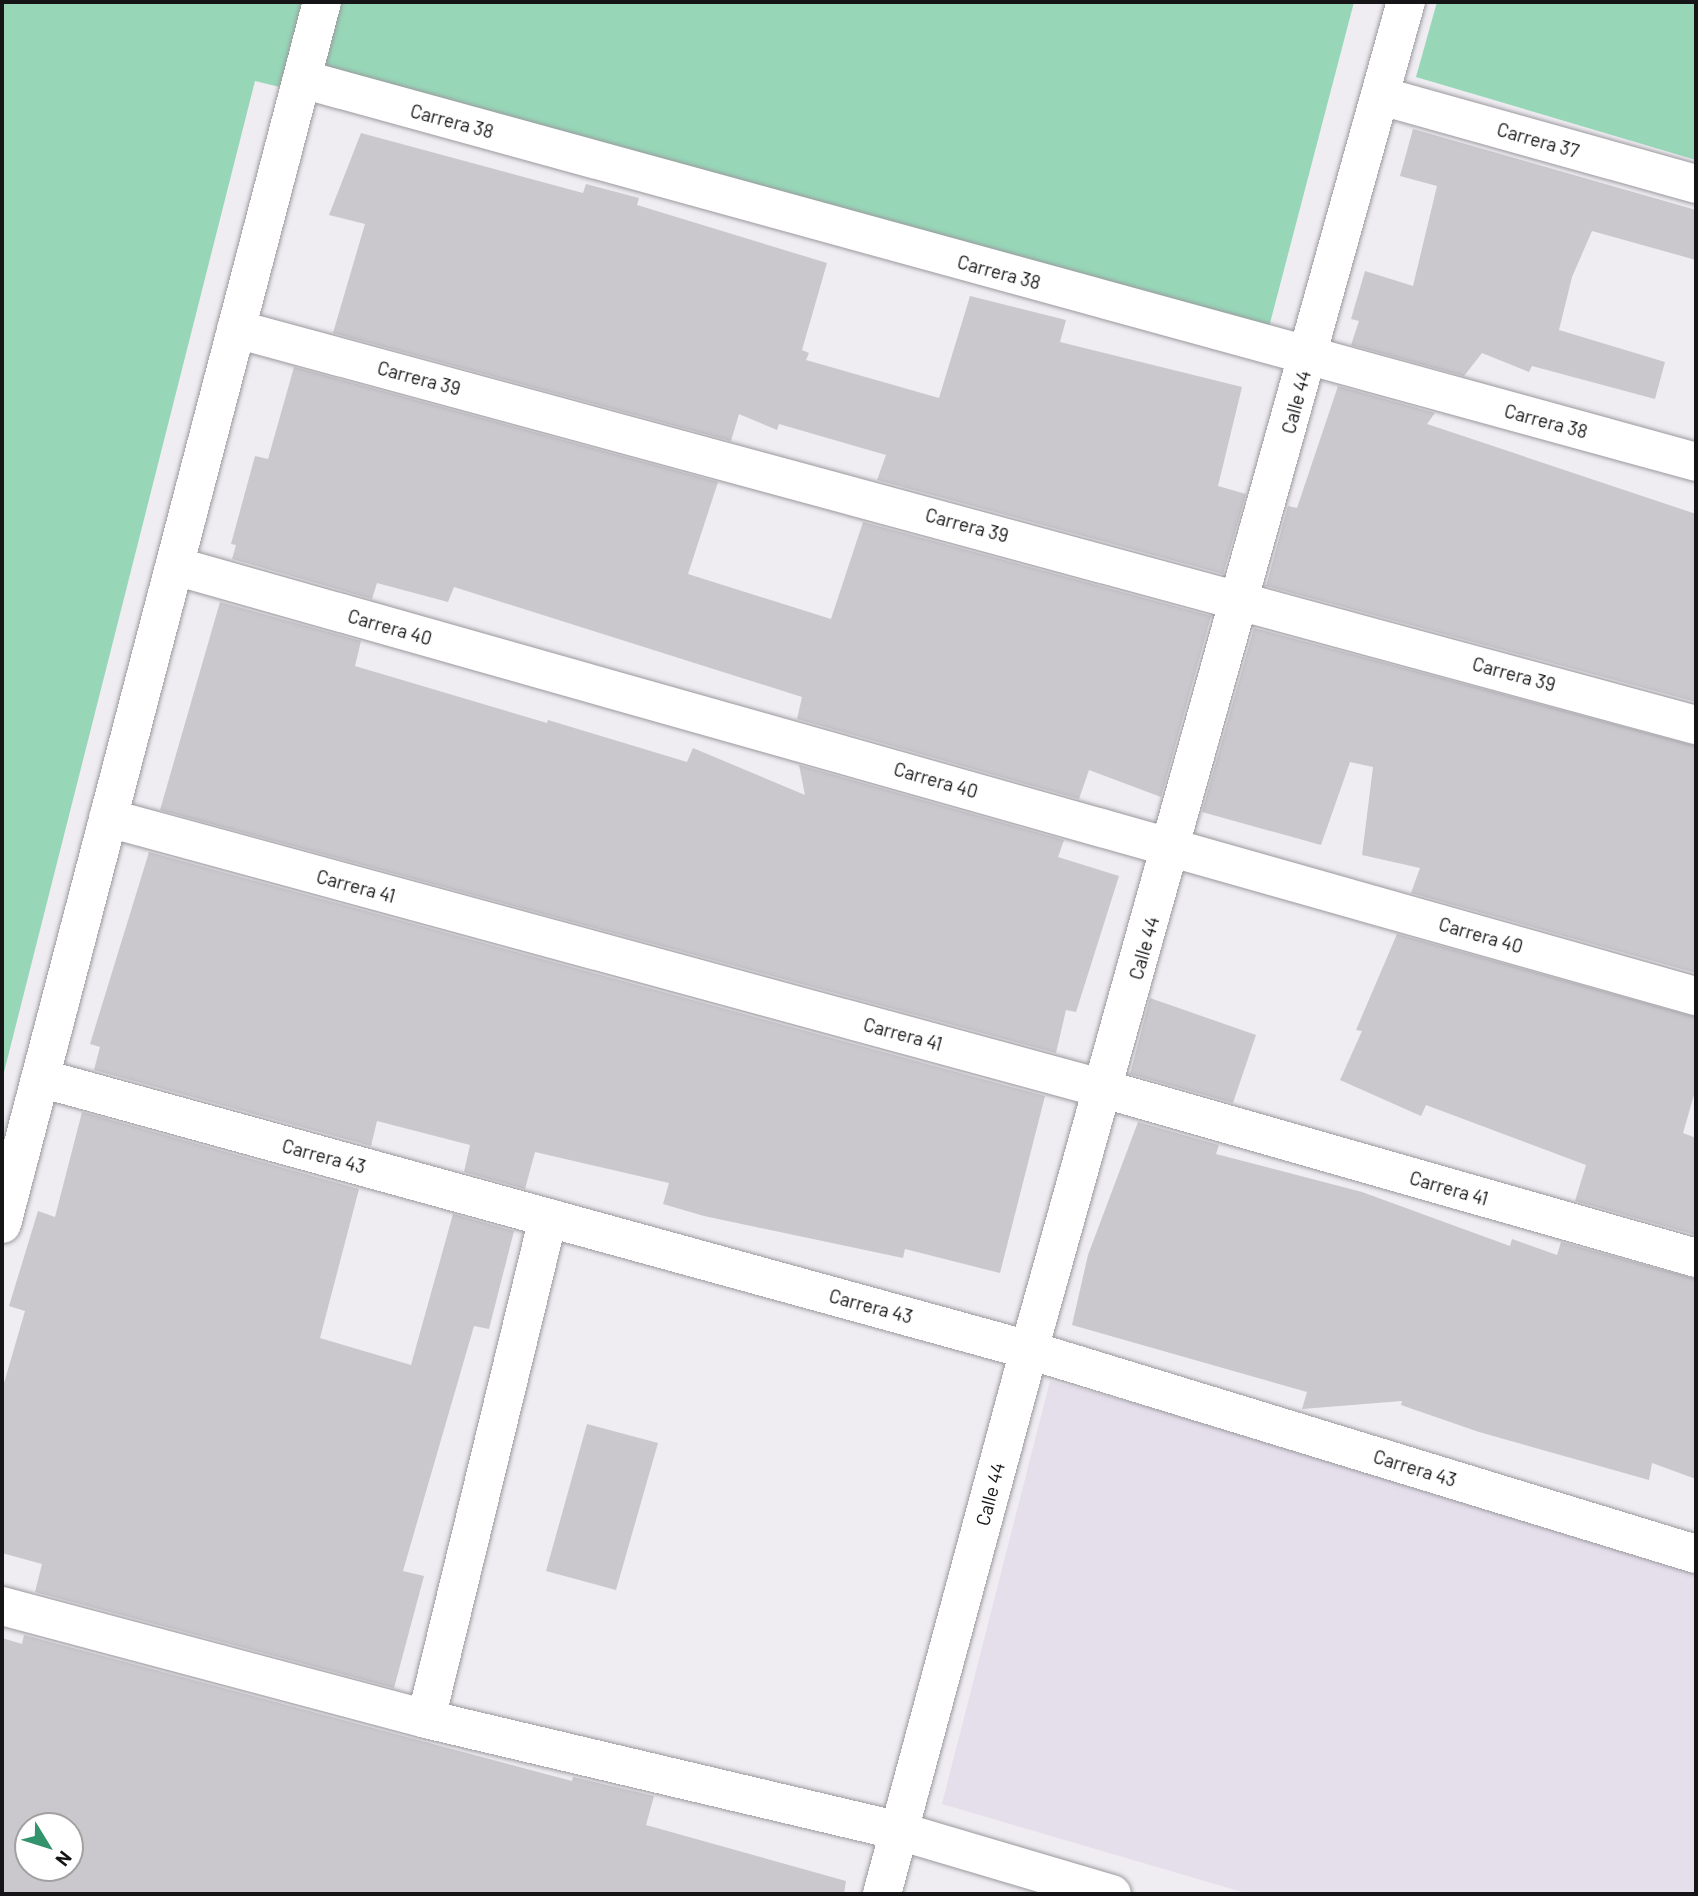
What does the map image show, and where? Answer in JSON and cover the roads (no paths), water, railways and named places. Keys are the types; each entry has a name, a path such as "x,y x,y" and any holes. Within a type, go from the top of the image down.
{"street":[{"path":"2,1224 322,2"},
{"name":"Calle 44","path":"882,1894 1029,1350 1172,847 1406,2"},
{"name":"Carrera 38","path":"302,79 1696,462"},
{"name":"Carrera 37","path":"1381,96 1696,184"},
{"name":"Carrera 39","path":"236,329 1696,724"},
{"name":"Carrera 40","path":"175,566 1696,996"},
{"name":"Carrera 41","path":"108,818 1104,1089 1696,1258"},
{"name":"Carrera 43","path":"40,1078 1029,1350 1696,1554"},
{"path":"426,1719 548,1218"},
{"path":"2,1606 426,1719 899,1831 1112,1894"}]}
